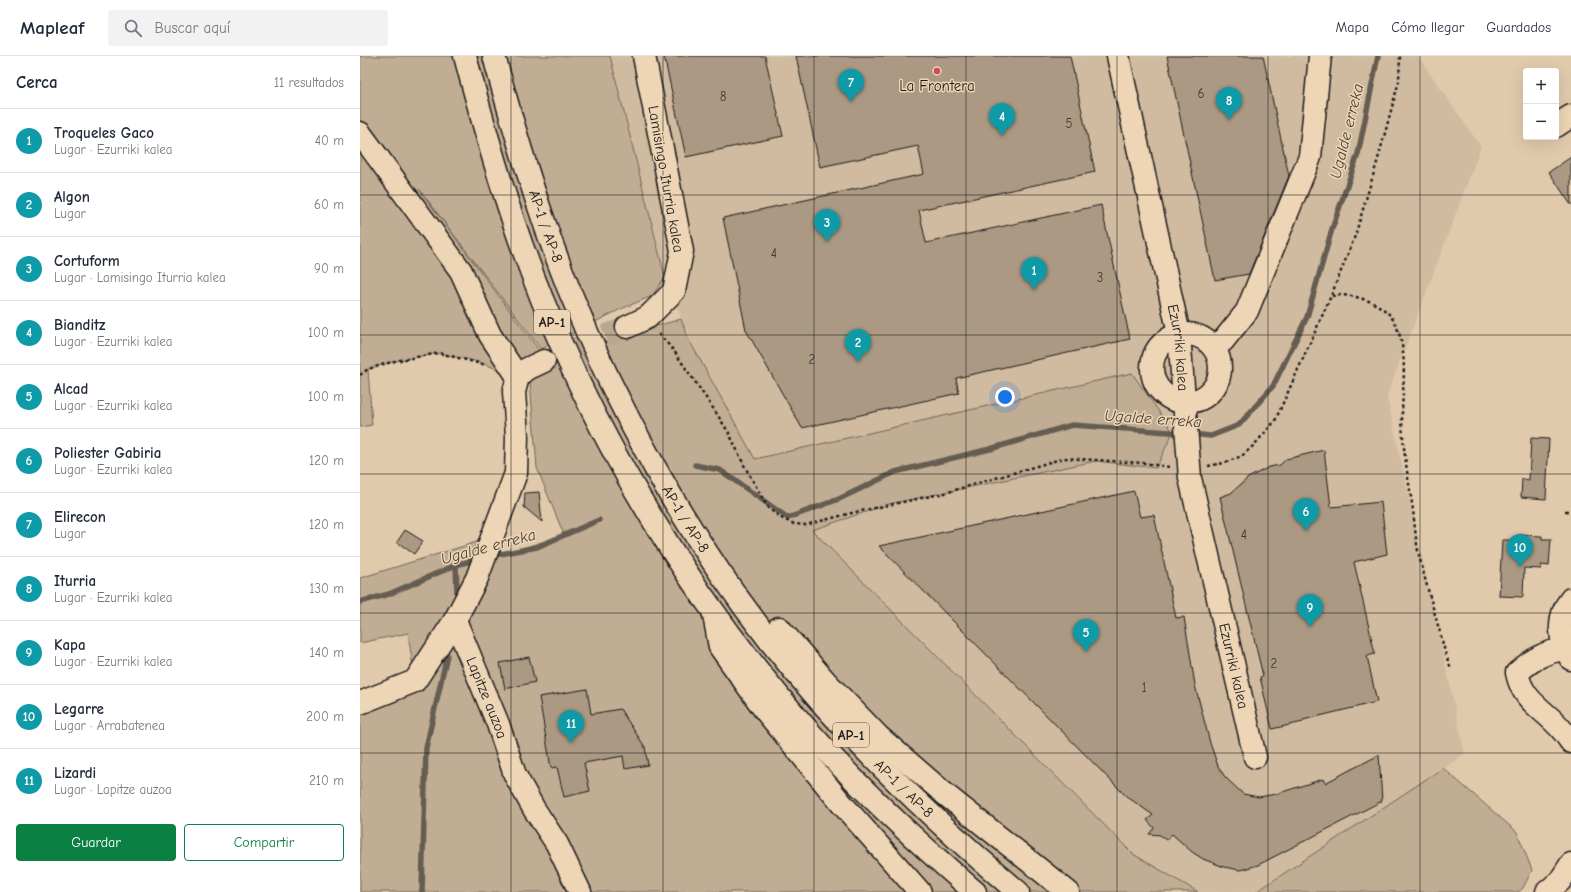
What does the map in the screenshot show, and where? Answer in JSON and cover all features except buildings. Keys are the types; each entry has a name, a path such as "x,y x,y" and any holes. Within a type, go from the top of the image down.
{"main road":[{"name":"AP-1 / AP-8","path":"465,56 483,123 520,240 541,297 565,354 620,464 651,517 701,595 752,664 814,737 885,811 975,892"},
{"name":"AP-1 / AP-8","path":"494,56 510,115 544,224 568,288 618,398 646,451 708,554 770,640 834,717 885,771 951,835 1018,892"},
{"name":"Lamisingo Iturria kalea","path":"627,327 648,317 674,291 682,251 644,56"},
{"name":"Ezurriki kalea","path":"1118,56 1179,334 1190,469 1255,757"},
{"path":"1212,345 1223,341 1247,311 1310,157 1320,56"},
{"path":"1559,124 1571,116"},
{"path":"360,133 461,271 490,335 518,377"},
{"path":"1179,334 1197,335 1207,340 1212,345 1218,356 1220,372 1216,384 1207,395 1199,400 1184,402 1176,400 1164,393 1154,380 1152,370 1153,360 1159,347 1169,338 1179,334"},
{"path":"360,703 415,681 455,620 477,578 516,473 517,436 514,392 518,377 527,369 544,361"},
{"path":"708,554 733,570 788,639 827,683 878,736 946,795 1068,892"},
{"path":"1568,654 1561,637 1561,624 1564,612 1571,599"},
{"path":"714,612 720,648 764,708 842,804 920,892"},
{"name":"Lapitze auzoa","path":"455,620 498,724 515,775 534,809 557,844 580,892"},
{"path":"1568,654 1550,651 1540,655 1517,673 1519,684 1528,698 1561,729 1571,742"},
{"path":"1547,892 1560,881 1571,864"}],"path":[{"path":"1224,463 1242,456 1256,444 1275,421 1332,296 1355,236 1378,158 1398,81 1400,56"},
{"path":"1332,296 1346,295 1357,297 1374,304 1392,317 1401,338 1404,384 1402,441 1419,557 1446,656 1451,668"},
{"path":"648,317 657,332 674,351 715,411 768,508 783,519 794,524 806,525 856,512 945,493 1064,458 1143,463 1190,469"},
{"path":"360,375 368,370 395,361 439,353 479,362 518,377"},
{"path":"1565,511 1571,511"}],"shaded area":[{"path":"360,56 610,56 665,277 652,296 621,309 541,349 419,189 539,350 518,377 479,362 439,353 395,361 368,369 372,425 360,427"},
{"path":"610,56 1418,56 1481,147 1387,396 1465,754 1256,892 1198,892 1134,855 733,451 665,277"},
{"path":"681,319 689,340 755,459 1132,373 1173,432 1156,468 1096,461 889,504 812,530 1133,854 1198,892 360,892 360,703 415,681 408,633 360,643 360,578 493,537 503,554 564,535 537,468 530,381 614,338"},
{"path":"1443,768 1517,832 1532,870 1523,888 1518,892 1256,892"}],"waterway":[{"name":"Ugalde erreka","path":"1191,434 1211,436 1239,425 1273,386 1307,317 1332,229 1358,154 1378,56"},
{"name":"Ugalde erreka","path":"695,465 720,470 788,518 839,499 895,472 990,449 1072,425 1183,433"},
{"name":"Ugalde erreka","path":"490,556 537,547 599,520"},
{"name":"Ugalde erreka","path":"360,602 389,594 456,565 478,559"},
{"path":"456,565 457,593"},
{"path":"422,892 426,748 447,655"}],"tunnel":[{"path":"544,361 627,327"}],"place":[{"name":"La Frontera","path":"937,71"},
{"name":"Elirecon","path":"851,102"},
{"name":"Iturria","path":"1229,120"},
{"name":"Bianditz","path":"1002,136"},
{"name":"Cortuform","path":"827,242"},
{"name":"Troqueles Gaco","path":"1034,290"},
{"name":"Algon","path":"858,362"},
{"name":"Poliester Gabiria","path":"1306,531"},
{"name":"Legarre","path":"1520,567"},
{"name":"Kapa","path":"1310,627"},
{"name":"Alcad","path":"1086,652"},
{"name":"Lizardi","path":"571,743"}]}
